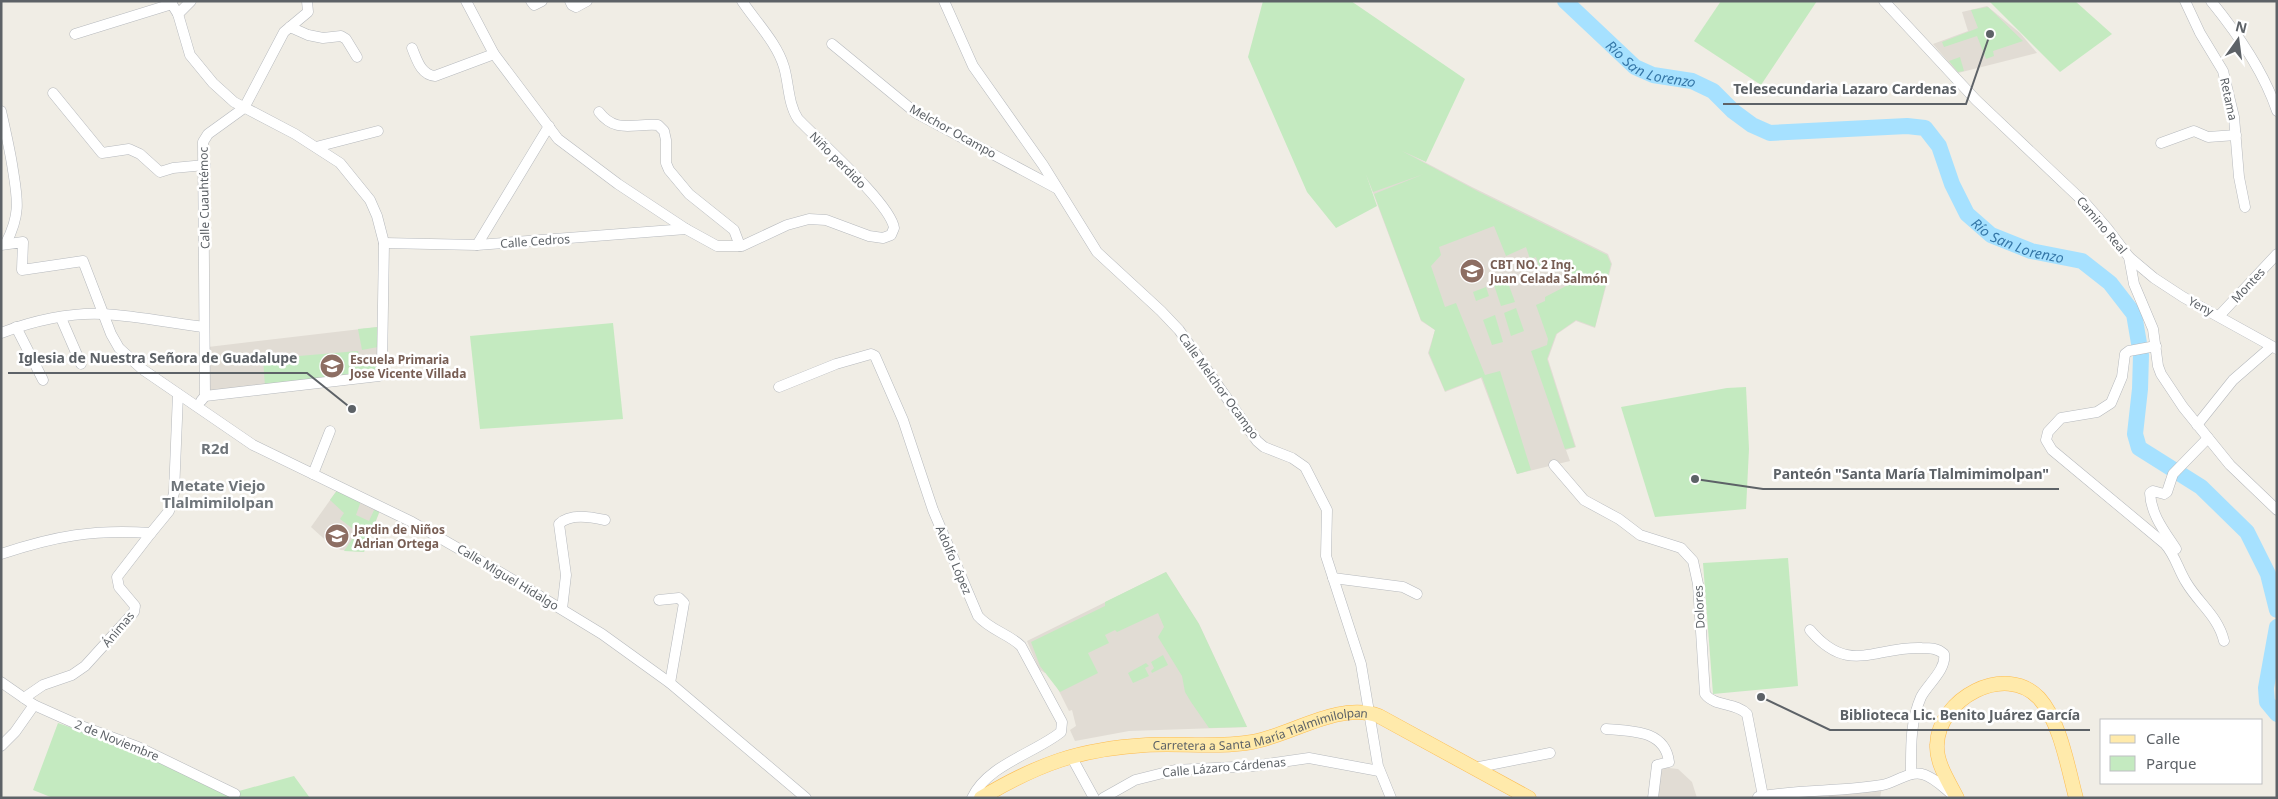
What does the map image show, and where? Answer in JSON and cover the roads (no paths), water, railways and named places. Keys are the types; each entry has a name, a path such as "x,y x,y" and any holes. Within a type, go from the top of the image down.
{"main road":[{"path":"1957,798 1938,756 1937,744 1942,725 1951,710 1971,693 1990,685 2010,682 2030,690 2045,706 2061,744 2076,798"},
{"name":"Carretera a Santa María Tlalmimilolpan","path":"981,798 1027,772 1071,756 1146,745 1250,742 1279,735 1342,713 1370,712 1529,798"}],"street":[{"path":"178,14 191,1"},
{"name":"Calle Cuauhtémoc","path":"205,396 204,165 202,148 205,137 244,108 284,32 308,12 307,1"},
{"path":"466,1 494,54 558,139 618,184 686,229"},
{"path":"531,1 534,5 542,1"},
{"path":"570,1 574,7 587,1"},
{"name":"Niño perdido","path":"686,229 718,246 740,246 809,219 826,220 861,233 883,238 890,235 894,228 891,219 858,178 798,119 793,111 784,66 776,50 742,1"},
{"name":"Calle Melchor Ocampo","path":"944,1 974,66 1057,188 1097,252 1179,330 1257,441 1269,450 1292,458 1306,467 1327,510 1326,556 1361,664 1379,771 1391,798"},
{"name":"Camino Real","path":"1884,1 1976,100 2087,205 2129,257 2134,284 2153,329 2158,366 2161,374 2197,425 2230,465 2277,510"},
{"name":"Retama","path":"2185,1 2200,33 2223,71 2234,117 2239,177 2245,207"},
{"path":"2211,1 2249,56 2277,111"},
{"path":"75,34 171,3 178,14 190,54 199,67 234,102 295,134 340,162 370,200 377,216 384,243 381,373 379,376 205,396 198,405"},
{"path":"290,27 308,35 323,38 341,36 346,39 358,57"},
{"name":"Melchor Ocampo","path":"832,44 916,113 1057,188"},
{"path":"412,48 422,70 429,76 435,76 494,54"},
{"path":"54,93 102,153 128,149 140,154 160,172 173,168 204,165"},
{"path":"1,111 10,150 18,205 17,218 4,244"},
{"path":"600,112 608,123 616,126 658,125 664,131 666,164 669,170 689,194 734,230 740,246"},
{"path":"477,245 549,126"},
{"path":"316,147 378,131"},
{"path":"2161,143 2194,131 2208,137 2236,135"},
{"name":"Calle Cedros","path":"384,243 477,245 686,229"},
{"name":"Calle Miguel Hidalgo","path":"4,244 24,242 22,270 83,261 102,314 119,348 129,359 178,394 198,405 253,445 412,522 562,609 648,666 806,798"},
{"name":"Montes","path":"2219,316 2277,254"},
{"name":"Yeny","path":"2129,257 2161,283 2274,348"},
{"path":"1,333 16,327 61,318 102,314 204,327"},
{"path":"61,318 81,364"},
{"path":"16,327 44,380"},
{"path":"2156,346 2129,351 2124,356 2122,377 2111,403 2096,412 2061,418 2048,432 2046,440 2052,450 2165,544 2174,556 2184,580 2218,622 2224,641"},
{"path":"2197,425 2233,380 2274,348"},
{"name":"Adolfo López","path":"779,387 836,364 871,354 875,356 903,420 933,510 978,616 988,625 1021,646 1062,722 1061,732 989,777 978,788 972,798"},
{"path":"1,554 37,542 78,534 106,532 151,534 169,511 174,493 178,394"},
{"path":"313,474 330,431"},
{"path":"2184,580 2179,554 2150,506 2150,493 2153,491 2164,494 2167,492 2173,474 2208,438"},
{"name":"Dolores","path":"1554,466 1584,500 1619,519 1640,535 1681,548 1693,561 1698,584 1705,694 1713,701 1739,708 1747,714 1760,797"},
{"path":"562,609 566,575 559,524 565,520 583,516 605,520"},
{"name":"Ánimas","path":"24,698 43,685 72,675 85,666 134,612 135,606 119,587 117,578 151,534"},
{"path":"1333,578 1403,586 1417,594"},
{"path":"659,600 679,598 684,603 670,684"},
{"path":"1810,630 1827,647 1854,657 1911,648 1934,649 1944,654 1943,664 1922,696 1918,706 1911,738 1911,774"},
{"name":"2 de Noviembre","path":"1,682 34,705 81,726 138,747 235,794"},
{"path":"1,746 15,732 34,705"},
{"path":"1606,729 1641,734 1660,741 1664,745 1669,762 1656,765 1653,798"},
{"path":"1474,768 1550,753"},
{"path":"1071,756 1094,798"},
{"name":"Calle Lázaro Cárdenas","path":"1109,796 1135,780 1175,770 1254,766 1309,758 1379,771"},
{"path":"1760,797 1881,786 1911,774 1921,774 1929,777 1957,798"}],"waterway":[{"name":"Río San Lorenzo","path":"1565,1 1635,67 1653,75 1692,81 1713,91 1733,111 1752,125 1770,133 1907,126 1925,128 1939,146 1952,184 1967,214 1991,235 2031,251 2082,261 2110,283 2134,314 2141,355 2140,389 2135,434 2139,448 2201,487 2247,532 2268,574 2277,610"},
{"name":"Río San Lorenzo","path":"2277,627 2266,688 2267,702 2277,714"}],"place":[{"name":"Telesecundaria Lazaro Cardenas","path":"1990,34"},
{"name":"CBT NO. 2 Ing. Juan Celada Salmón","path":"1472,271"},
{"name":"Escuela Primaria Jose Vicente Villada","path":"332,366"},
{"name":"Iglesia de Nuestra Señora de Guadalupe","path":"352,409"},
{"name":"Panteón \"Santa María Tlalmimimolpan\"","path":"1695,479"},
{"name":"Jardin de Niños Adrian Ortega","path":"337,536"},
{"name":"Biblioteca Lic. Benito Juárez García","path":"1761,697"}],"district":[{"name":"R2d","path":"215,448"},
{"name":"Metate Viejo Tlalmimilolpan","path":"218,494"}]}
